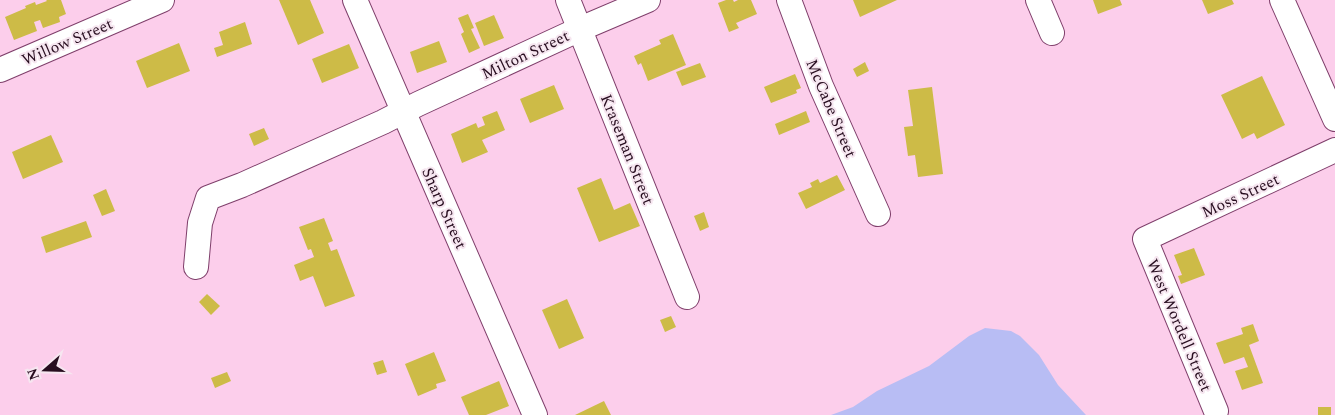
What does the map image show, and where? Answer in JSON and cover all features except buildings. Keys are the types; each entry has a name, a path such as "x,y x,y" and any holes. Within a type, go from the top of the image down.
{"street":[{"name":"Willow Street","path":"0,70 162,0"},
{"name":"Sharp Street","path":"355,0 535,415"},
{"name":"Kraseman Street","path":"568,0 687,297"},
{"name":"Milton Street","path":"196,267 200,222 208,198 251,181 580,29 648,0"},
{"name":"McCabe Street","path":"790,0 821,86 878,214"},
{"path":"1038,0 1052,33"},
{"path":"1282,0 1335,119"},
{"name":"Moss Street","path":"1145,238 1335,150"},
{"name":"West Wordell Street","path":"1145,238 1216,411"}],"shaded area":[{"path":"985,328 1011,331 1020,336 1039,355 1058,385 1086,415 831,415 853,407 877,391 929,366 969,336"}]}
